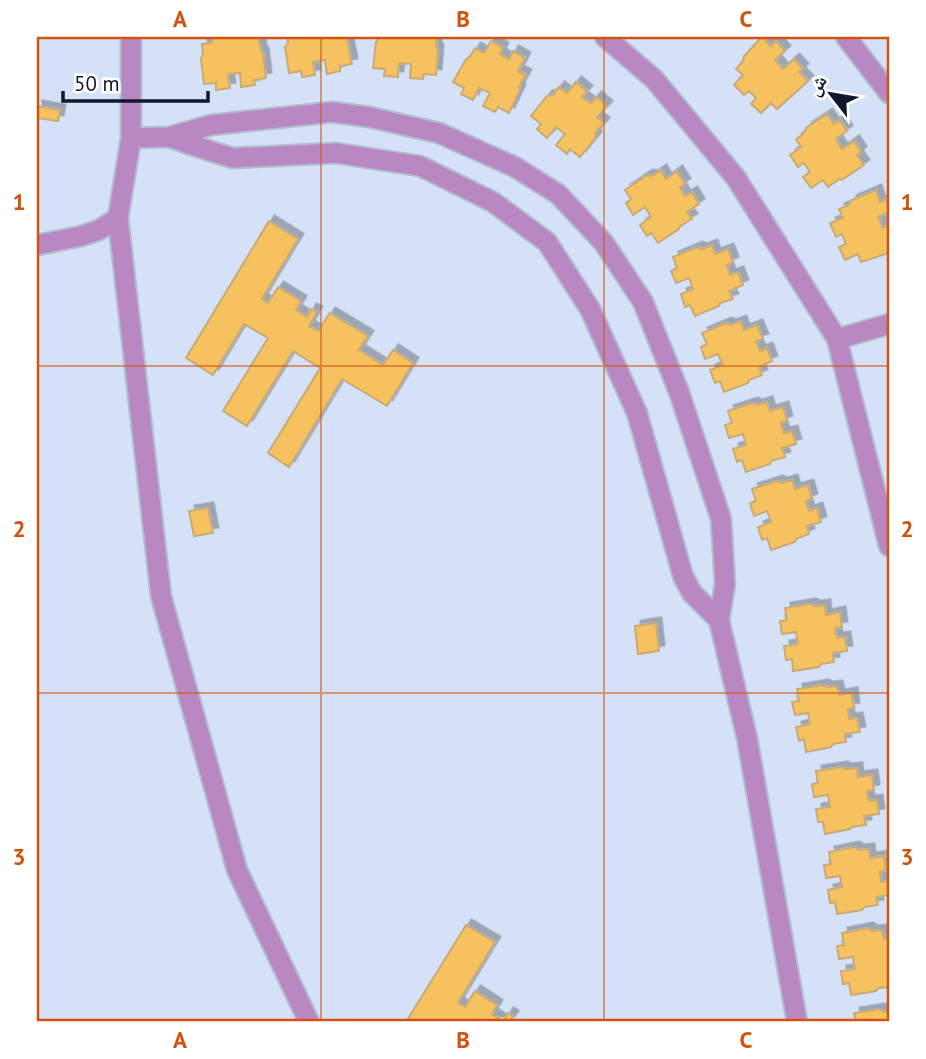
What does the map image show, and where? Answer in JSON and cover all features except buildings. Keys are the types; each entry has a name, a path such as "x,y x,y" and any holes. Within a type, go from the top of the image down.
{"street":[{"path":"131,37 131,138 118,218 161,596 237,870 309,1022"},
{"path":"605,37 654,79 736,178 837,340 889,546"},
{"path":"846,37 889,93"},
{"path":"131,138 169,137 211,125 332,112 369,117 439,134 515,167 558,194 604,243 643,302 679,392 721,519 725,584 719,620 747,738 797,1022"},
{"path":"169,137 233,158 336,153 421,166 493,202 547,242 590,309 637,413 683,576 692,593 719,620"},
{"path":"37,245 99,230 118,218"},
{"path":"837,340 889,324"}]}
